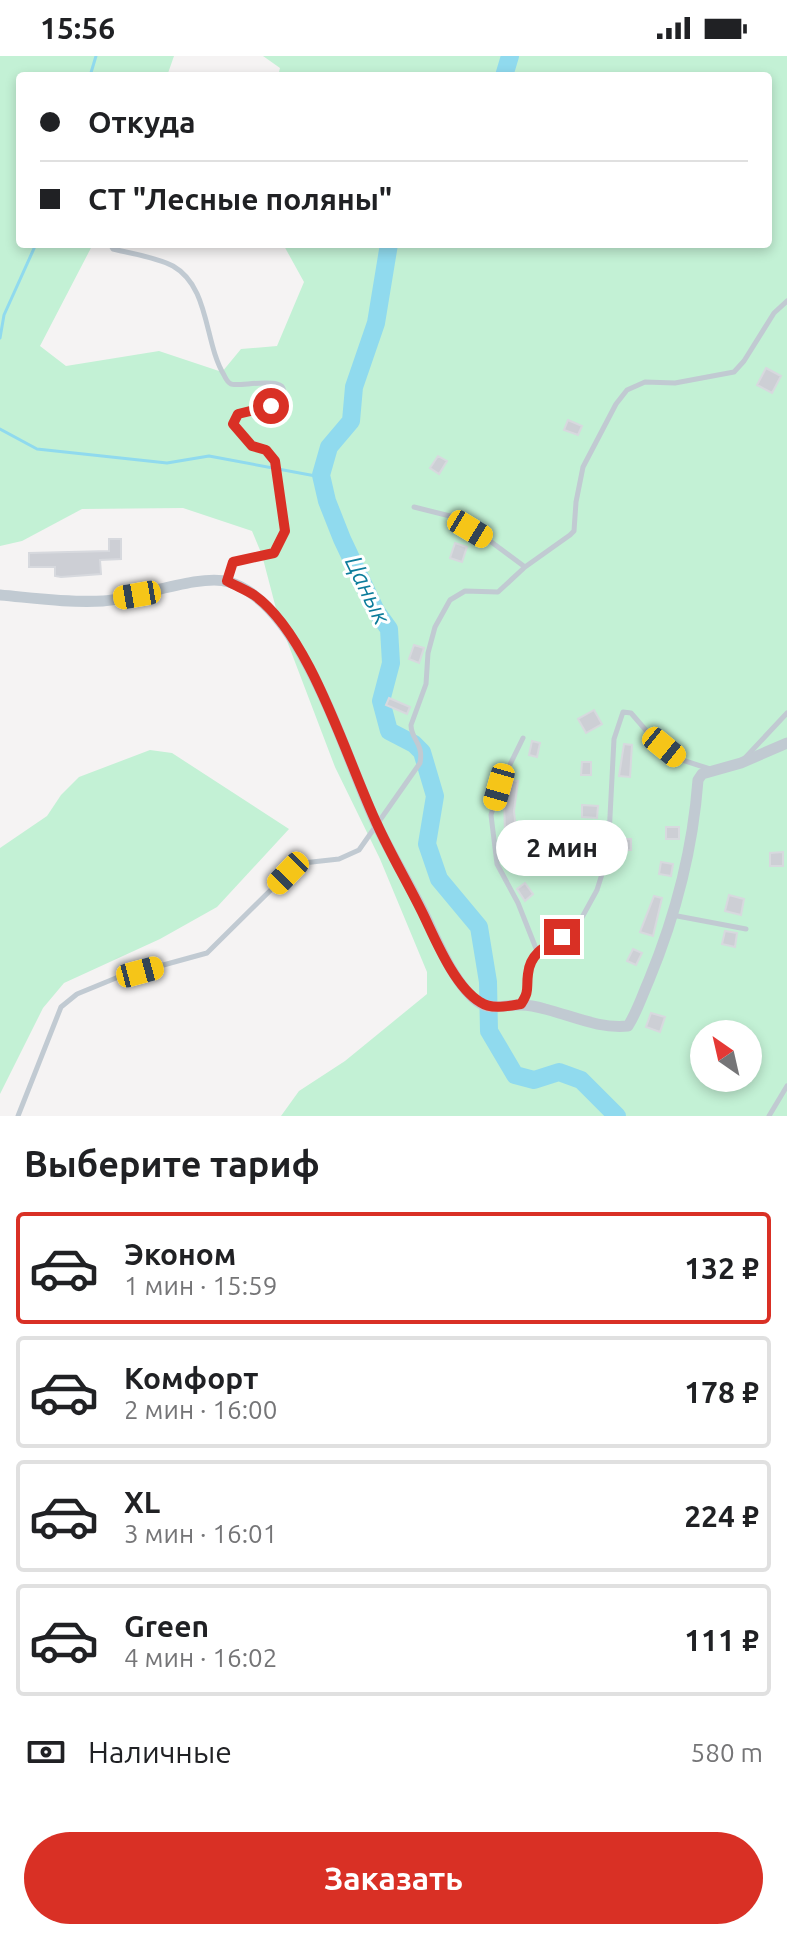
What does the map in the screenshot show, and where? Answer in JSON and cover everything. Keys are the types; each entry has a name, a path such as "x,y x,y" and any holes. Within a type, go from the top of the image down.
{"street":[{"path":"0,595 106,601 202,582 227,581 255,596 279,620 299,649 321,692 377,824 441,950 457,977 481,1004 496,1007 521,1004 604,1026 628,1026 657,961 671,915 695,828 698,780 702,774 741,763 787,743"}],"lane":[{"path":"112,248 172,265 188,277 199,297 215,361 228,382 234,386 269,382 278,385 282,391 283,397 279,402 238,414 233,424 252,446 266,450 275,461 285,531 274,553 233,562 227,581"},
{"path":"18,1116 61,1007 77,994 116,978 207,953 288,873 303,863 350,856 359,850 420,763 420,743 411,732 411,725 426,684 428,653 435,627 450,600 465,591 498,592 525,567 574,531 583,467 616,404 627,390 645,382 675,383 734,372 774,313 787,301"},
{"path":"414,507 450,516 525,567"},
{"path":"521,1004 529,991 528,972 537,951 562,937 580,921 597,890 608,855 614,739 623,712 631,713 650,735 679,759 715,770"},
{"path":"741,763 787,713"},
{"path":"523,738 499,787 491,815 497,864 518,903 537,951"},
{"path":"671,915 746,929"},
{"path":"769,1116 787,1086"}],"green space":[{"path":"0,56 174,56 168,72 16,72 16,248 91,248 40,346 66,366 159,351 222,372 241,349 277,346 304,282 285,248 772,248 772,72 279,72 280,68 263,56 787,56 787,1116 281,1116 299,1091 345,1061 427,994 427,972 380,859 335,767 279,620 262,555 252,531 183,508 82,509 22,541 0,546"},
{"path":"150,750 172,753 289,829 217,907 160,939 64,983 43,1008 0,1094 0,848 47,816 61,795 79,777"}],"building":[{"path":"766,368 781,376 772,393 757,385"},
{"path":"568,420 582,426 578,435 564,430"},
{"path":"438,456 447,461 439,474 430,468"},
{"path":"109,539 121,539 121,559 100,560 101,574 61,577 55,576 55,567 29,567 29,553 109,551"},
{"path":"455,543 467,547 462,562 450,558"},
{"path":"414,645 424,648 419,663 409,659"},
{"path":"389,698 410,707 407,714 386,705"},
{"path":"594,710 602,724 586,733 578,719"},
{"path":"532,741 540,743 537,757 529,755"},
{"path":"624,744 632,745 630,777 619,776"},
{"path":"582,762 591,762 591,775 581,775"},
{"path":"509,780 518,781 514,811 516,830 505,831 504,801"},
{"path":"582,805 598,806 597,818 582,817"},
{"path":"666,827 679,827 679,839 666,839"},
{"path":"593,830 603,831 598,861 588,860"},
{"path":"619,839 631,839 631,850 619,850"},
{"path":"783,852 783,866 770,866 770,853"},
{"path":"661,862 673,864 671,876 659,874"},
{"path":"525,883 533,894 525,901 517,889"},
{"path":"729,895 744,899 741,915 725,911"},
{"path":"654,896 662,898 653,936 640,932"},
{"path":"725,931 737,933 735,947 722,944"},
{"path":"633,949 642,953 636,965 627,961"},
{"path":"651,1013 665,1017 660,1032 646,1027"}],"waterway":[{"path":"91,72 96,56"},
{"name":"Цанык","path":"505,72 510,56"},
{"path":"0,338 4,315 34,248"},
{"name":"Цанык","path":"388,248 376,323 354,387 351,421 329,447 321,475 327,501 376,611 389,629 391,663 381,701 389,731 414,744 422,752 435,796 427,844 439,879 479,927 488,982 489,1031 515,1075 534,1080 559,1072 581,1080 617,1116"},
{"path":"0,429 37,449 167,463 209,456 321,477"}],"route":[{"path":"271,406 238,414 233,424 252,446 266,450 275,461 285,531 274,553 233,562 227,581 255,596 279,620 299,649 321,692 377,824 441,950 473,997 481,1004 496,1007 521,1004 529,991 528,972 537,951 562,937"}]}
